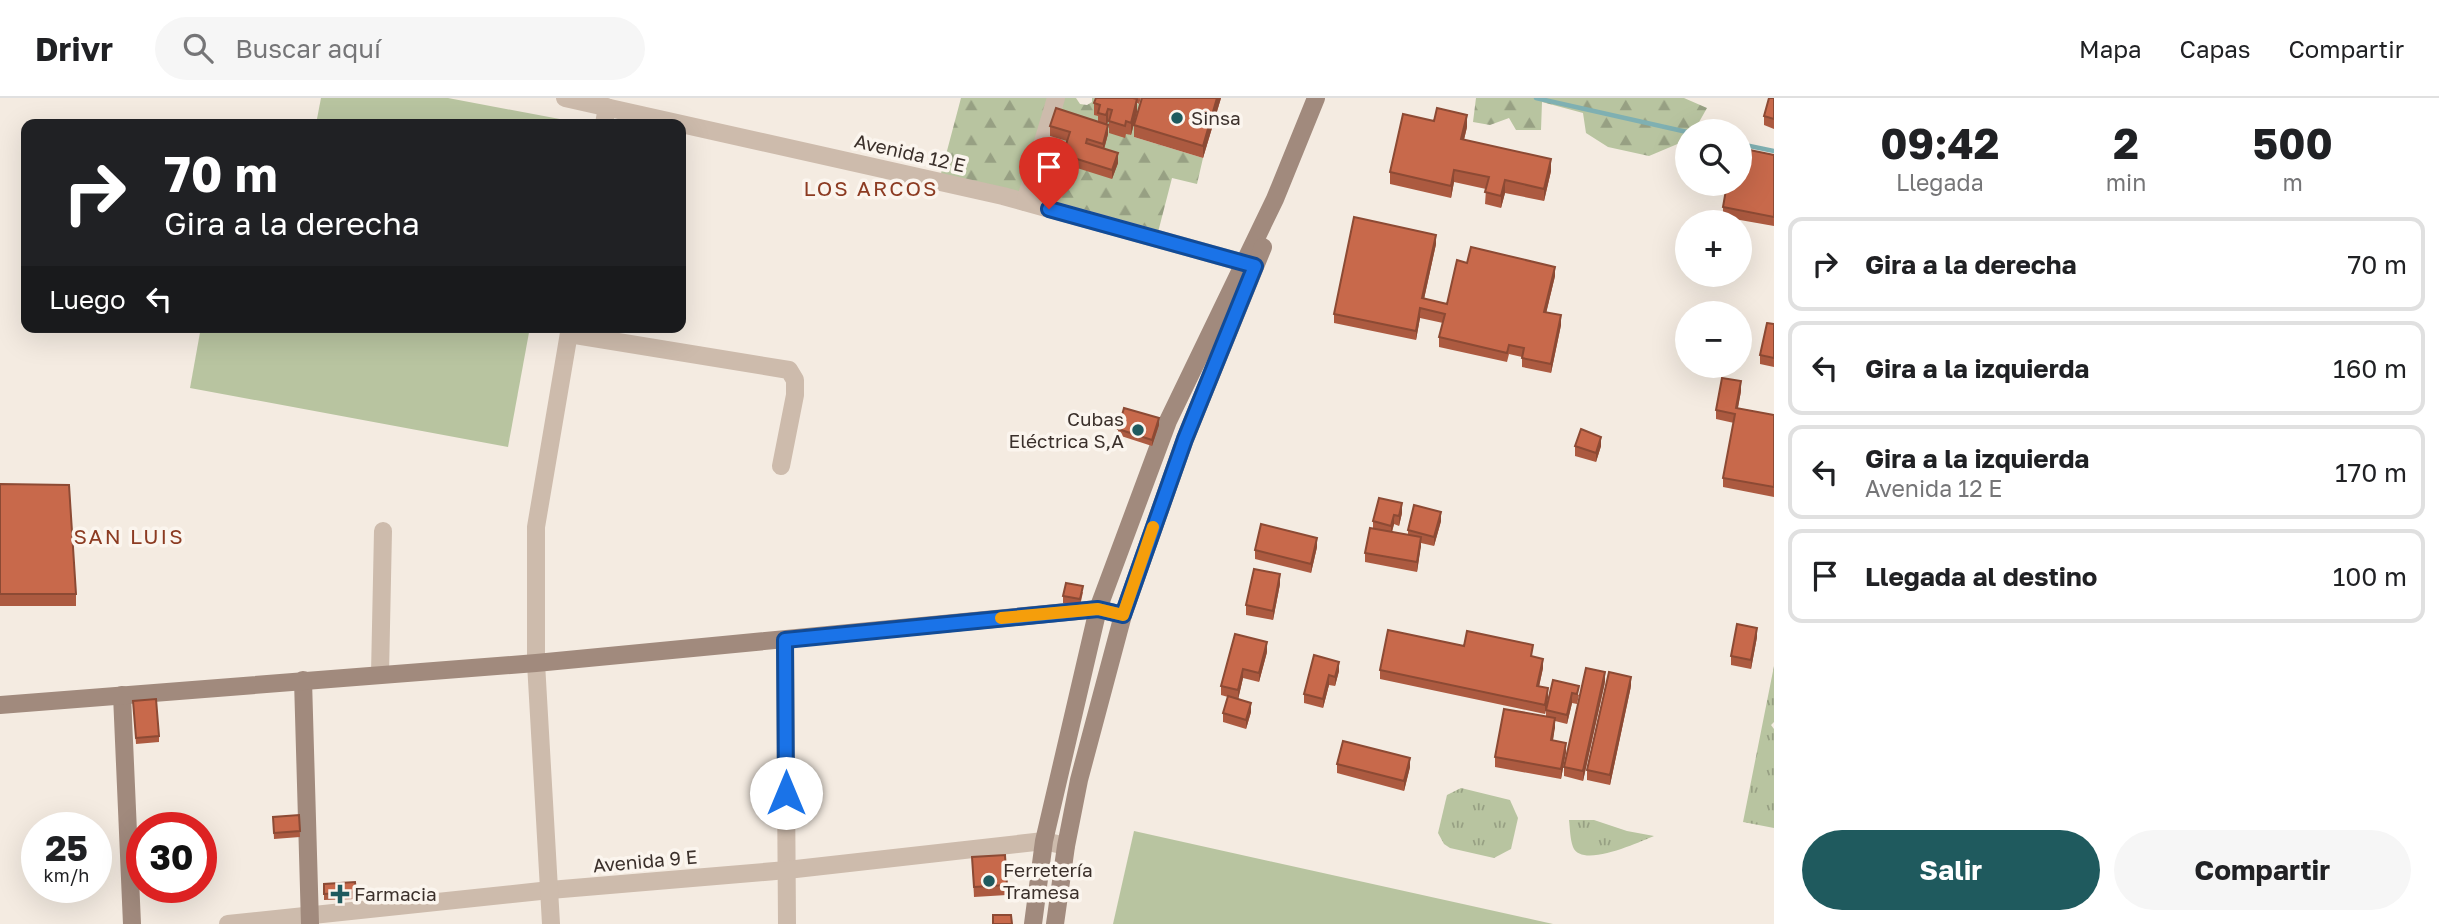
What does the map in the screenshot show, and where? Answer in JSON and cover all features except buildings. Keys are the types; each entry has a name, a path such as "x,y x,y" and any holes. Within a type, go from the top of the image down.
{"street":[{"name":"Avenida 12 E","path":"565,98 606,116"},
{"path":"1025,202 1056,98"},
{"path":"1055,924 1079,780 1123,615 1249,264 1316,98"},
{"path":"1033,924 1044,841 1098,609 1168,421 1249,264 1329,98"},
{"name":"Avenida 12 E","path":"686,132 1025,202 1249,264"},
{"path":"551,924 536,663 536,527 569,333"},
{"path":"580,333 789,370 795,380 795,395 781,466"},
{"path":"380,674 383,531"},
{"path":"0,705 536,663 1098,609 1123,615"},
{"path":"785,640 787,924"},
{"path":"303,680 310,920"},
{"path":"122,695 132,924"},
{"name":"Avenida 9 E","path":"228,924 310,920 550,890 787,870 1044,841 1066,846"}],"green space":[{"path":"321,98 448,98 560,119 317,119"},
{"path":"961,98 1076,98 1080,104 1087,105 1092,102 1092,98 1115,98 1100,117 1130,135 1128,101 1139,104 1141,98 1145,98 1134,137 1203,158 1197,184 1172,178 1156,240 939,181"},
{"path":"1476,98 1684,98 1707,108 1701,119 1675,119 1675,145 1649,156 1608,147 1586,133 1583,113 1542,102 1541,130 1516,130 1509,118 1490,125 1473,122"},
{"path":"200,333 529,333 508,447 190,388"},
{"path":"1774,666 1774,722 1771,725 1774,729 1774,828 1743,822"},
{"path":"1461,788 1510,800 1518,818 1511,849 1494,858 1450,848 1444,844 1438,833 1447,795"},
{"path":"1569,820 1594,820 1627,831 1654,836 1611,852 1587,855 1578,853 1573,847"},
{"path":"1134,831 1553,924 1113,924"}],"waterway":[{"path":"1536,98 1675,129"},
{"path":"1752,146 1774,151"}],"slow traffic":[{"path":"1001,618 1098,609 1123,615 1153,527"}],"place":[{"name":"Sinsa","path":"1177,118"},
{"name":"Cubas Eléctrica S,A","path":"1138,430"},
{"name":"Ferretería Tramesa","path":"989,881"},
{"name":"Farmacia","path":"340,894"}],"district":[{"name":"LOS ARCOS","path":"871,189"},
{"name":"SAN LUIS","path":"129,537"}],"route":[{"path":"786,793 785,640 1098,609 1123,615 1185,439 1255,266 1049,209"}]}
